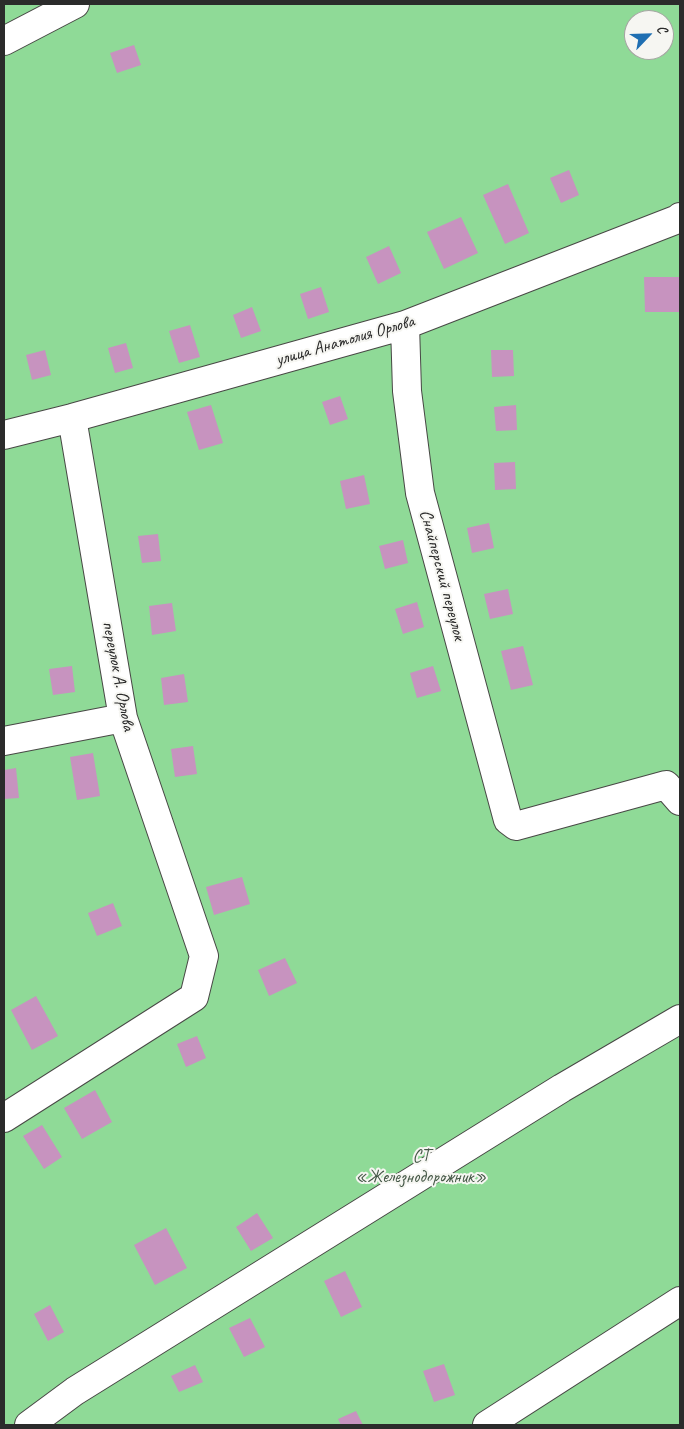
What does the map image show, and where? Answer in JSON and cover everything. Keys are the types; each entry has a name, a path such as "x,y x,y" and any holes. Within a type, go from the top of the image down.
{"street":[{"path":"4,41 75,4"},
{"name":"улица Анатолия Орлова","path":"4,435 72,418 405,325 679,218"},
{"name":"Снайперский переулок","path":"405,325 407,391 420,493 508,820 516,826 666,785 680,801"},
{"name":"переулок А. Орлова","path":"4,1118 194,997 204,956 123,718 72,418"},
{"path":"4,741 123,718"},
{"path":"29,1425 75,1391 553,1093 680,1019"},
{"path":"487,1425 680,1301"}],"green space":[{"name":"СТ «Железнодорожник»","path":"4,4 680,4 680,1425 4,1425"}],"building":[{"path":"134,45 141,65 117,73 110,53"},
{"path":"569,170 579,195 561,203 550,178"},
{"path":"508,184 529,233 505,244 483,195"},
{"path":"461,217 478,253 444,269 427,232"},
{"path":"389,246 401,273 378,284 366,257"},
{"path":"644,277 680,277 680,312 645,312"},
{"path":"321,287 329,312 308,319 300,294"},
{"path":"252,307 261,331 241,338 233,315"},
{"path":"190,325 200,357 179,363 169,331"},
{"path":"126,343 133,368 115,373 108,348"},
{"path":"45,350 51,375 32,380 26,355"},
{"path":"491,350 513,350 514,376 492,377"},
{"path":"340,396 348,419 330,425 322,402"},
{"path":"211,405 223,443 199,450 187,412"},
{"path":"516,405 517,430 496,431 494,407"},
{"path":"515,462 516,489 495,490 494,463"},
{"path":"364,475 370,504 346,509 340,481"},
{"path":"489,523 494,548 472,553 467,528"},
{"path":"158,534 161,561 142,563 138,536"},
{"path":"403,540 408,563 385,569 379,546"},
{"path":"508,589 513,614 490,619 484,594"},
{"path":"417,602 424,627 403,634 395,609"},
{"path":"172,603 176,631 152,635 149,606"},
{"path":"523,646 533,685 511,690 501,651"},
{"path":"72,666 75,692 53,695 49,669"},
{"path":"433,666 441,691 417,698 410,673"},
{"path":"184,674 188,702 164,705 161,678"},
{"path":"193,746 197,774 175,777 171,749"},
{"path":"93,753 100,796 77,800 70,757"},
{"path":"16,768 19,798 4,799 4,770"},
{"path":"242,877 250,904 214,915 206,887"},
{"path":"113,903 122,926 97,936 88,913"},
{"path":"285,958 297,983 269,996 258,970"},
{"path":"36,996 58,1036 32,1050 11,1010"},
{"path":"197,1036 206,1058 186,1067 177,1044"},
{"path":"95,1090 112,1122 82,1139 64,1108"},
{"path":"42,1125 62,1157 44,1169 23,1136"},
{"path":"257,1213 273,1238 251,1251 236,1227"},
{"path":"166,1228 187,1268 155,1285 134,1245"},
{"path":"345,1271 362,1307 341,1317 324,1281"},
{"path":"50,1305 64,1332 48,1341 34,1314"},
{"path":"250,1318 265,1347 244,1357 229,1328"},
{"path":"444,1364 455,1395 434,1402 423,1371"},
{"path":"195,1365 203,1382 179,1392 171,1376"},
{"path":"356,1411 363,1425 341,1425 338,1419"}]}
